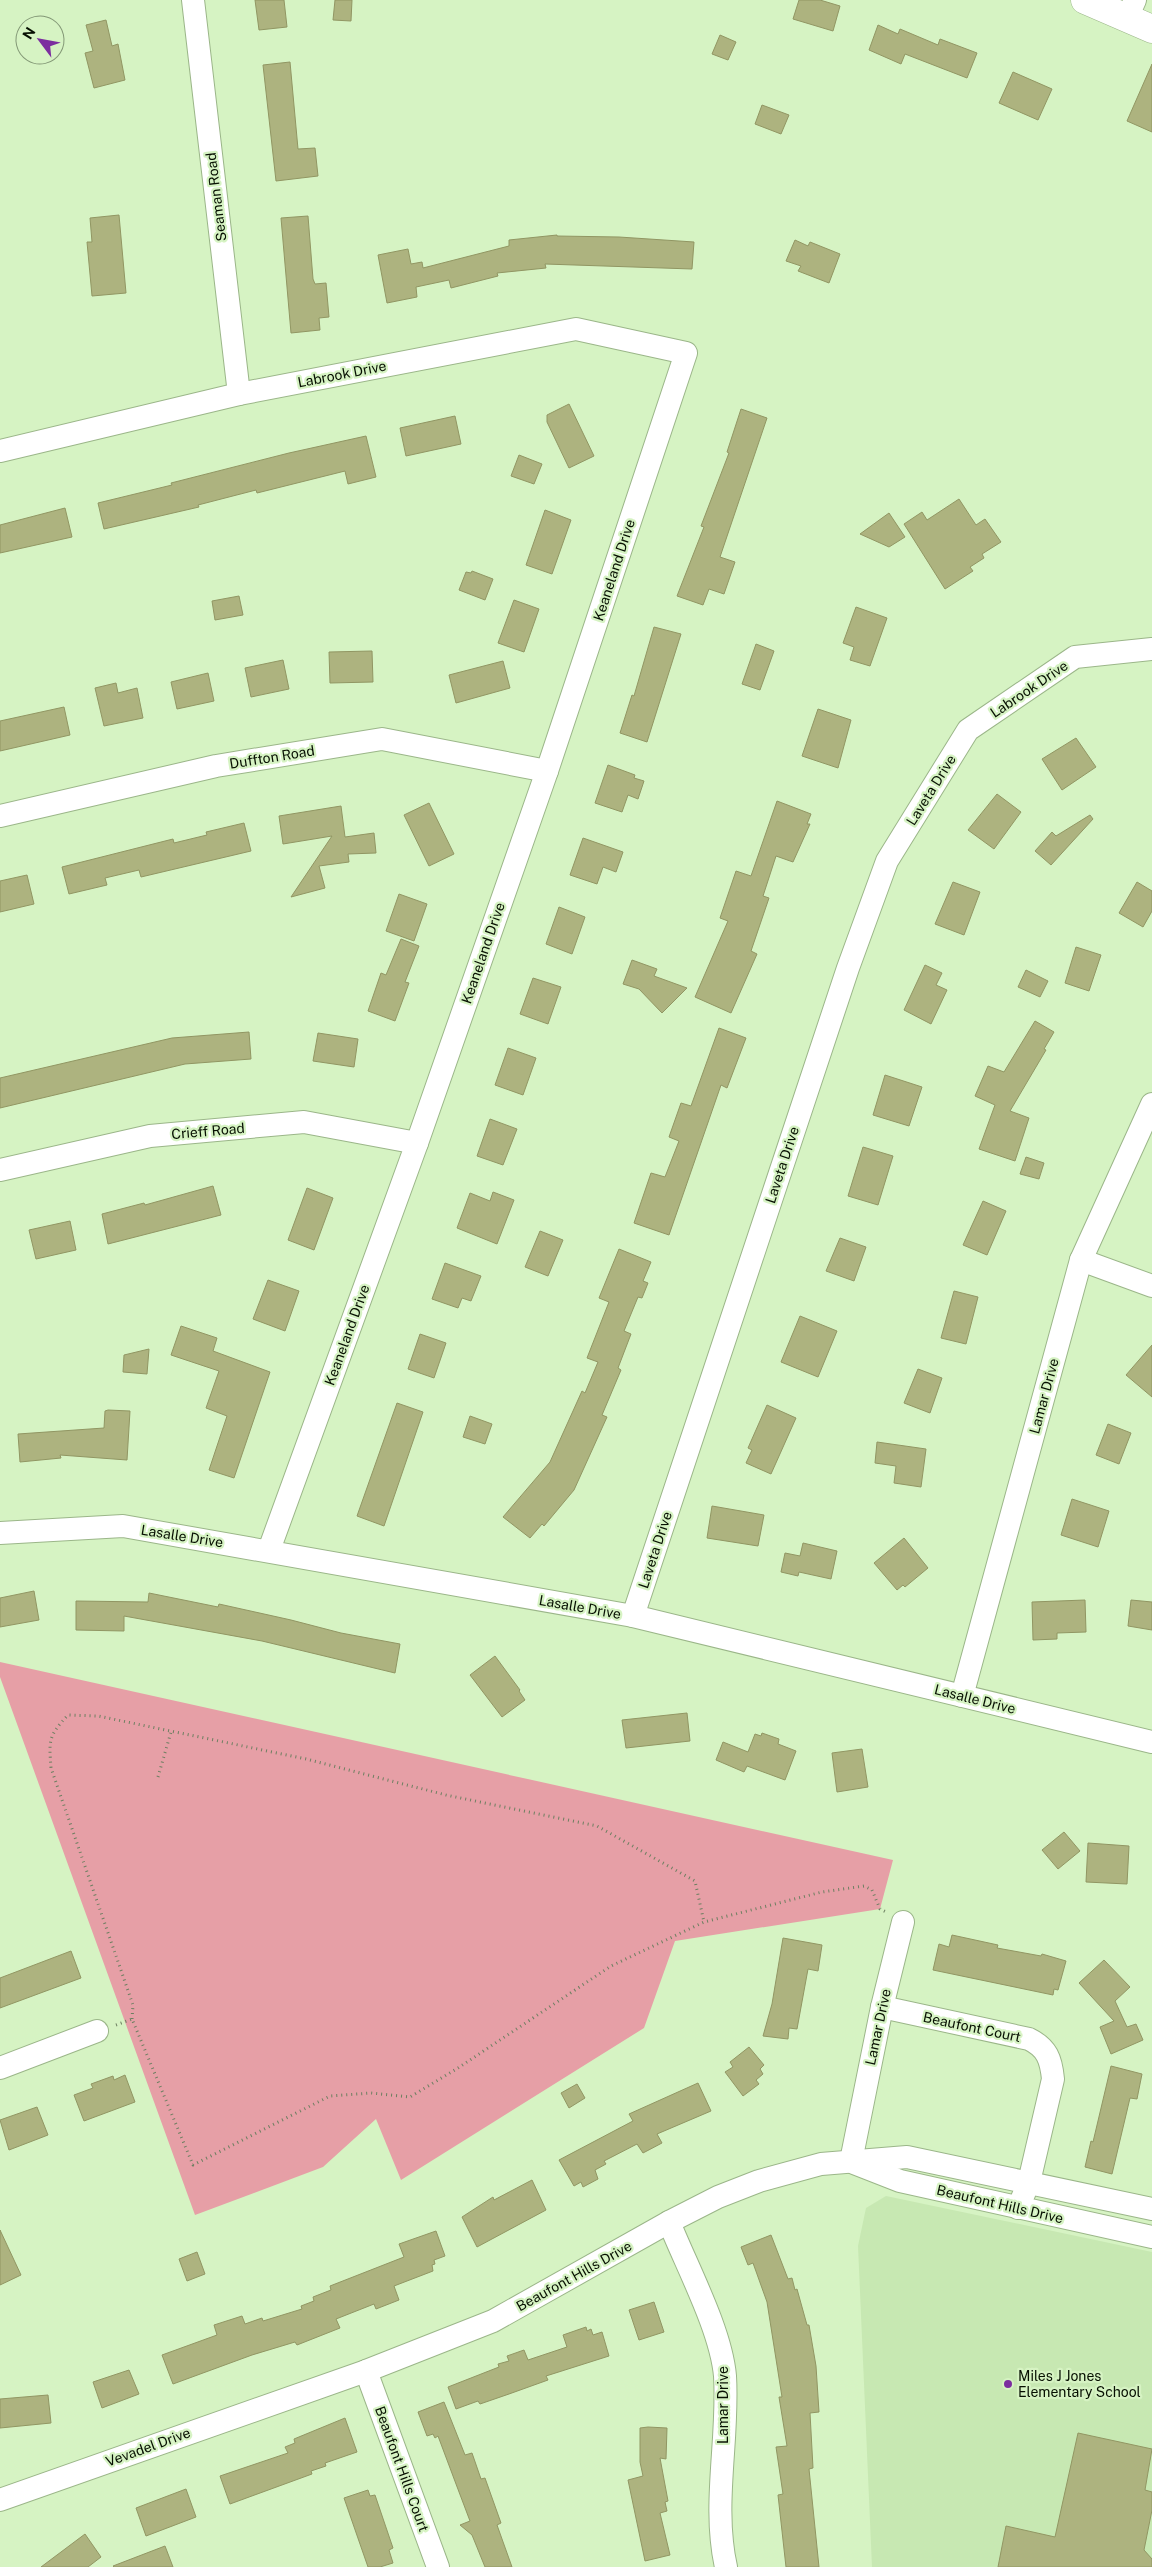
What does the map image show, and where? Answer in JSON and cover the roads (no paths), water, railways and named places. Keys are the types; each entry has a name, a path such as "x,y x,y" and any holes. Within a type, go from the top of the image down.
{"street":[{"name":"Seaman Road","path":"193,0 239,394"},
{"path":"1085,0 1131,9 1152,29"},
{"name":"Labrook Drive","path":"0,451 239,394 576,330 686,353"},
{"name":"Keaneland Drive","path":"269,1550 417,1143 547,771 686,353"},
{"name":"Labrook Drive","path":"968,730 1075,657 1152,649"},
{"name":"Laveta Drive","path":"633,1616 848,968 887,861 968,730"},
{"name":"Duffton Road","path":"0,816 216,766 382,739 547,771"},
{"name":"Lamar Drive","path":"962,1696 1081,1260 1152,1104"},
{"name":"Crieff Road","path":"0,1170 150,1136 304,1122 417,1143"},
{"path":"1081,1260 1152,1286"},
{"name":"Lasalle Drive","path":"0,1534 123,1526 269,1550 633,1616 1152,1742"},
{"name":"Lamar Drive","path":"851,2162 882,2007 903,1922"},
{"name":"Beaufont Court","path":"882,2007 1029,2039 1046,2052 1052,2063 1053,2078 1029,2182 1018,2208"},
{"path":"0,2068 97,2031"},
{"name":"Beaufont Hills Drive","path":"295,2394 366,2371 493,2321 669,2222 718,2197 759,2181 821,2164 907,2157 1152,2209"},
{"name":"Beaufont Hills Drive","path":"851,2162 900,2181 1152,2236"},
{"name":"Lamar Drive","path":"669,2222 721,2347 725,2377 720,2539 726,2567"},
{"name":"Beaufont Hills Court","path":"366,2371 438,2567"},
{"name":"Vevadel Drive","path":"0,2500 295,2394"}],"place":[{"name":"Miles J Jones Elementary School","path":"1008,2384"}]}
